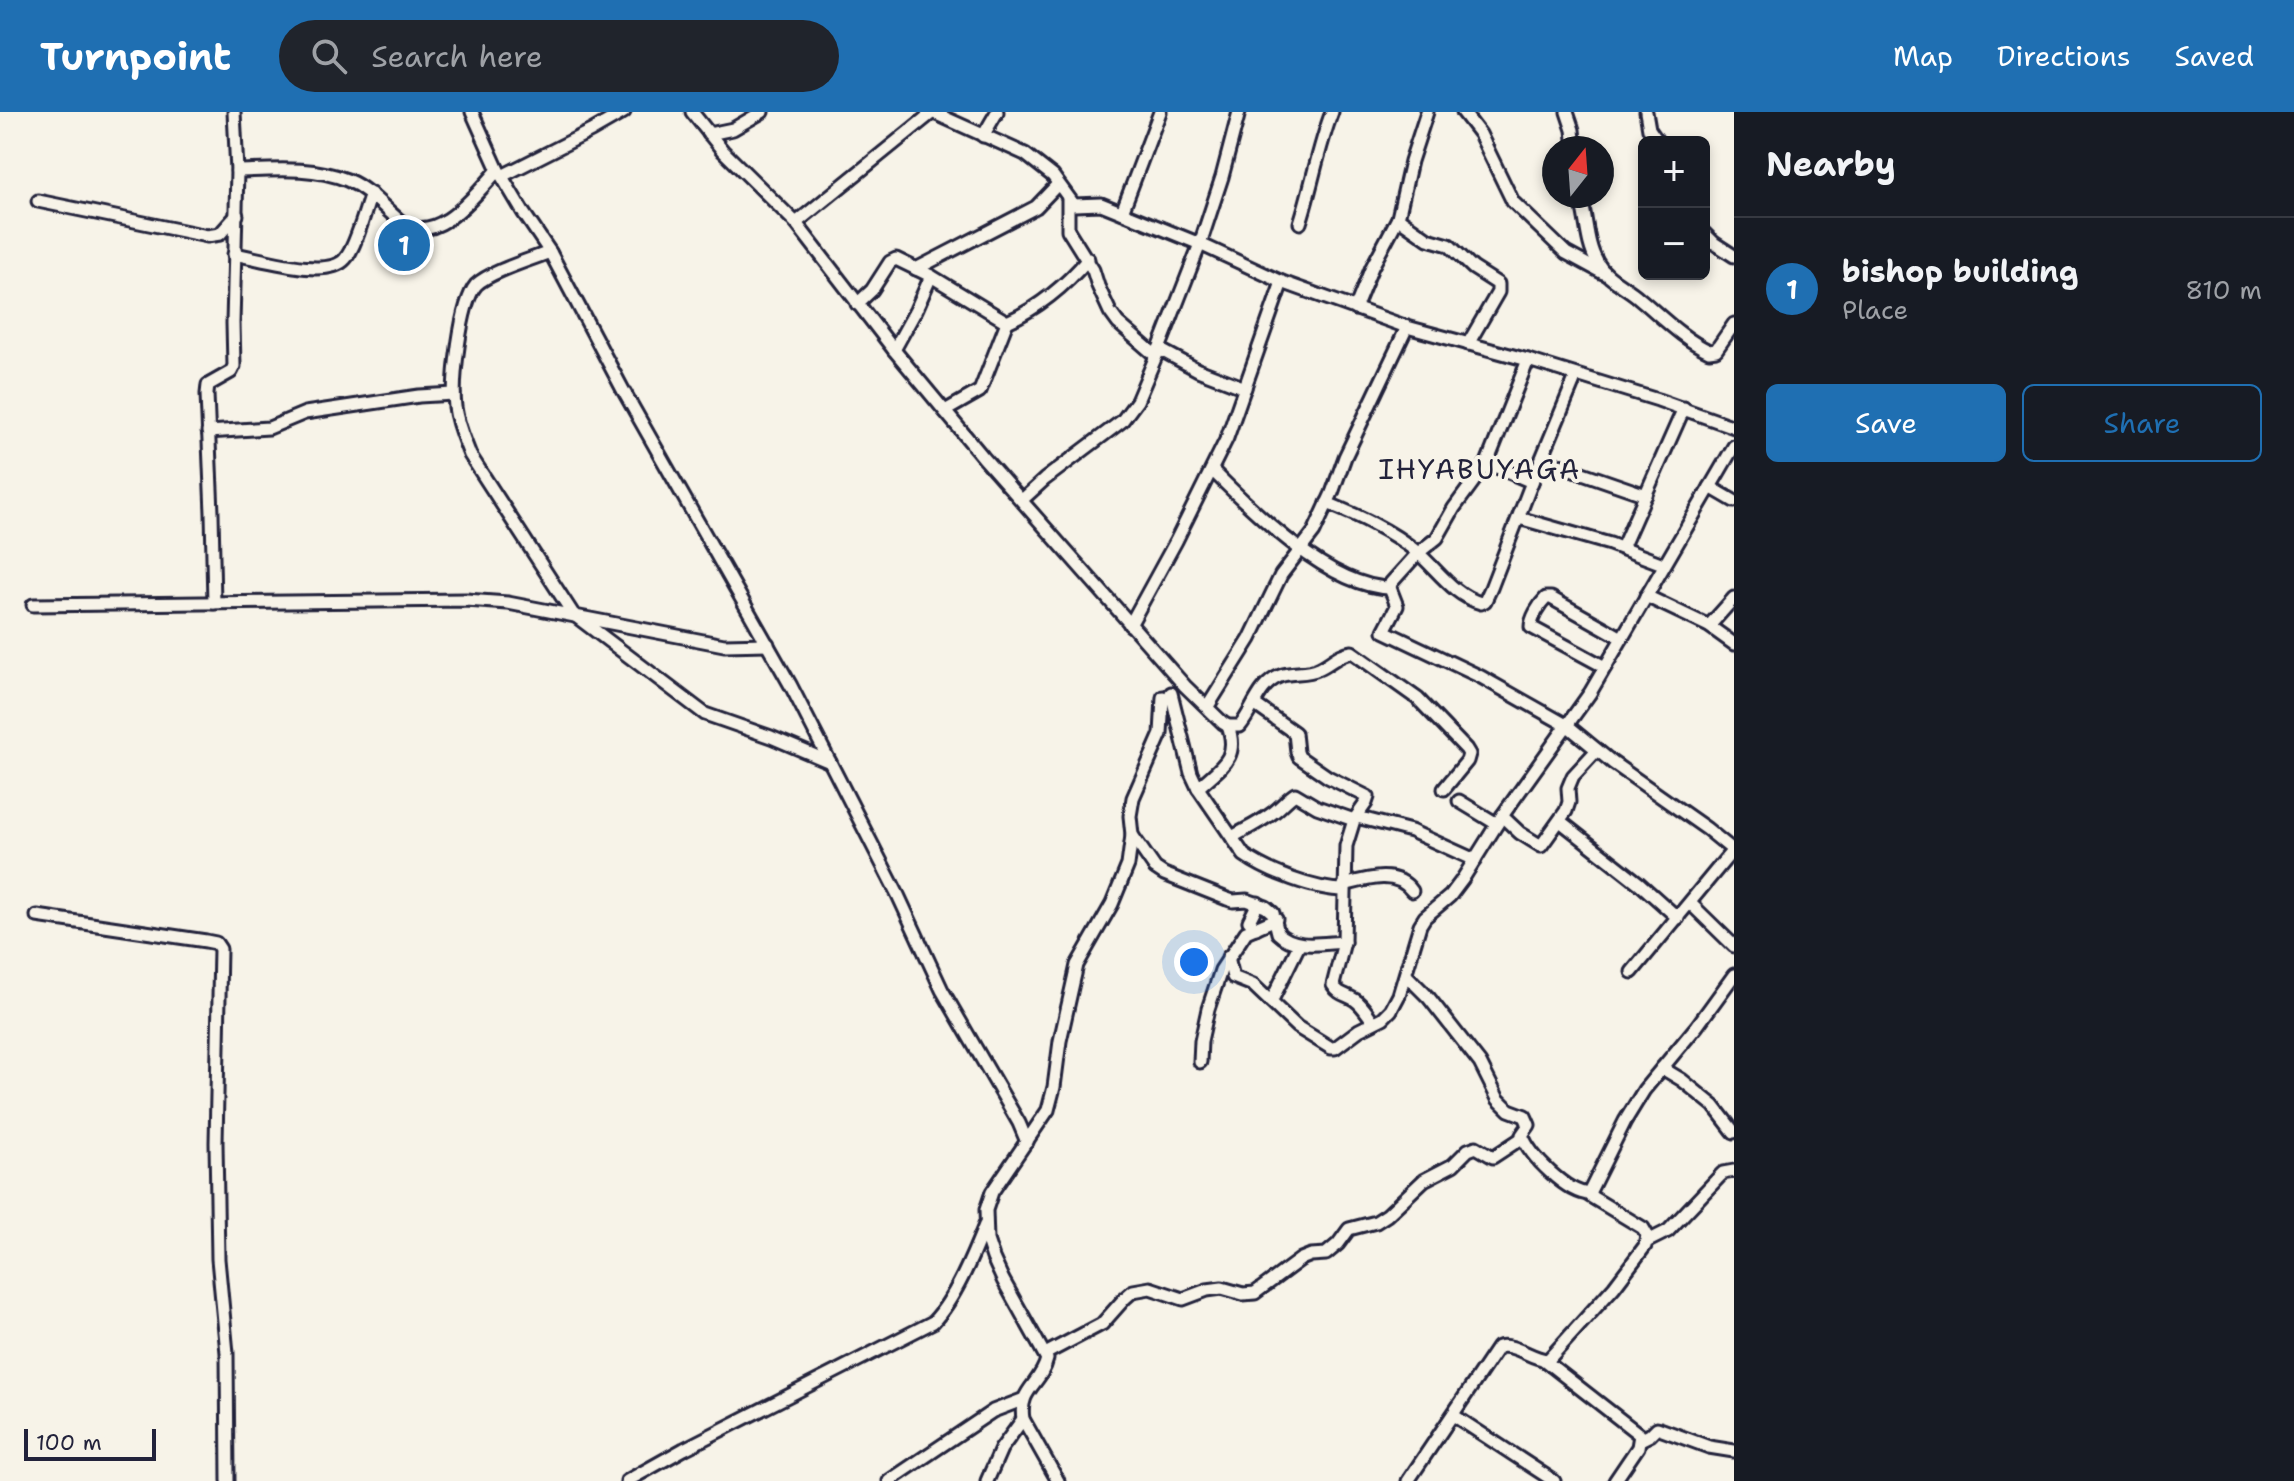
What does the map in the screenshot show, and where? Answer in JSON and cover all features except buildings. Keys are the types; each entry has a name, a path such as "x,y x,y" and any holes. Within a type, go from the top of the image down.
{"street":[{"path":"214,603 207,389 211,383 231,372 234,366 237,171 234,112"},
{"path":"472,112 500,173 550,252 623,390 768,644 898,895 942,990 1027,1142"},
{"path":"237,171 301,170 347,180 371,194 404,224 429,229 438,226 500,173 591,131 624,112"},
{"path":"692,112 723,151 796,223 894,350 1130,625 1185,686 1228,726 1233,742 1230,756 1198,788"},
{"path":"709,134 733,129 762,112"},
{"path":"796,223 932,112 1025,154 1043,166 1074,205 1097,203 1122,212 1282,282 1407,327 1528,360 1684,408 1734,427"},
{"path":"983,136 997,112"},
{"path":"1122,212 1160,112"},
{"path":"1022,500 1122,421 1137,401 1200,244 1239,112"},
{"path":"1300,223 1332,112"},
{"path":"1355,309 1372,267 1398,218 1411,161 1427,112"},
{"path":"1463,112 1480,134 1513,202 1566,253 1607,275"},
{"path":"1567,112 1574,136"},
{"path":"1646,112 1649,129 1654,136"},
{"path":"916,269 1036,207 1058,184"},
{"path":"234,254 307,268 336,265 345,259 350,250 371,194"},
{"path":"1068,198 1068,230 1088,259 1110,312 1118,323 1158,352 1245,388"},
{"path":"38,201 207,236 220,234 237,215"},
{"path":"1583,208 1593,255 1607,275 1705,349 1716,350 1734,324"},
{"path":"1398,218 1428,239 1449,245 1473,268 1498,284 1498,292 1468,344"},
{"path":"1710,239 1734,256"},
{"path":"550,252 485,278 471,293 460,339 454,394 461,432 470,455 573,614 705,714 830,762"},
{"path":"857,304 872,290 893,259 931,276 1007,322"},
{"path":"1007,322 1033,309 1088,259"},
{"path":"894,350 931,276"},
{"path":"1130,625 1227,438 1282,282"},
{"path":"945,411 980,391 1007,322"},
{"path":"1208,706 1250,639 1281,575 1314,532 1345,457 1407,327"},
{"path":"1528,360 1487,463 1454,508 1437,538 1418,553 1391,583 1397,606 1385,628 1386,634 1481,677 1568,726 1734,850 1632,972"},
{"path":"1327,503 1375,523 1418,553 1464,595 1481,603 1485,601 1576,376"},
{"path":"208,432 269,428 305,413 454,394"},
{"path":"1622,548 1684,408"},
{"path":"1228,957 1233,977 1253,985 1297,1027 1331,1048 1383,1018 1391,1010 1406,975 1420,925 1450,896 1568,726 1734,446"},
{"path":"1542,459 1646,495"},
{"path":"1487,463 1532,482"},
{"path":"1212,470 1301,550 1351,578 1378,588 1390,588"},
{"path":"1710,487 1734,501"},
{"path":"1519,518 1622,548 1663,564"},
{"path":"1646,596 1709,626 1734,644"},
{"path":"1605,667 1531,627 1543,601 1551,598 1622,638"},
{"path":"1709,626 1734,598"},
{"path":"33,605 466,600 508,603 573,614 724,645 768,644"},
{"path":"1228,726 1240,726 1267,684 1282,675 1311,672 1343,654 1356,654 1418,699 1466,749 1469,754 1467,761 1444,789"},
{"path":"889,1481 993,1411 1022,1400 1042,1373 1047,1359 993,1258 987,1240 987,1205 992,1192 1048,1110 1077,965 1112,904 1125,874 1132,835 1130,816 1133,798 1158,744 1167,695 1198,788 1244,855 1314,885 1344,888 1371,878 1396,879 1405,881 1412,891"},
{"path":"1254,704 1295,733 1297,754 1310,766 1366,795 1366,803 1356,818 1346,846 1344,942 1333,987 1356,1001 1373,1021"},
{"path":"1459,801 1500,820 1541,846 1568,807 1568,788 1573,776 1597,750"},
{"path":"1232,837 1278,810 1295,794 1317,807 1411,831 1475,860"},
{"path":"1560,821 1618,865 1678,918"},
{"path":"1132,835 1155,868 1164,874 1233,901 1247,900 1270,909 1282,937 1299,945 1344,942"},
{"path":"1256,928 1249,921 1258,903"},
{"path":"1690,903 1734,946"},
{"path":"37,916 206,941 216,943 220,949 216,1143 218,1259 227,1353 228,1481"},
{"path":"1200,1062 1211,992 1228,957 1246,932 1276,919"},
{"path":"1271,1002 1299,945"},
{"path":"1406,975 1429,998 1480,1063 1498,1099 1509,1110 1528,1120 1529,1125 1522,1138 1544,1165 1576,1192 1590,1194 1643,1228 1647,1235 1646,1242"},
{"path":"1590,1194 1625,1121 1644,1090 1734,975"},
{"path":"1662,1068 1714,1106 1734,1132"},
{"path":"1045,1354 1102,1324 1133,1291 1156,1290 1183,1299 1222,1288 1243,1294 1255,1293 1301,1259 1326,1254 1349,1229 1376,1222 1387,1215 1424,1180 1453,1165 1468,1150 1476,1147 1493,1157 1522,1138"},
{"path":"1544,1360 1551,1357 1596,1308 1646,1242 1668,1231 1723,1173 1734,1171"},
{"path":"627,1481 933,1322 952,1294 986,1222"},
{"path":"1408,1481 1498,1347 1509,1346 1544,1360 1638,1432 1640,1440 1631,1461 1615,1481"},
{"path":"1022,1400 1023,1419 1058,1481"},
{"path":"1453,1415 1554,1481"},
{"path":"987,1481 1001,1449 1023,1419"},
{"path":"1640,1440 1657,1428 1709,1447 1733,1447"}],"place":[{"name":"bishop building","path":"404,245"}],"district":[{"name":"IHYABUYAGA","path":"1480,469"}]}
